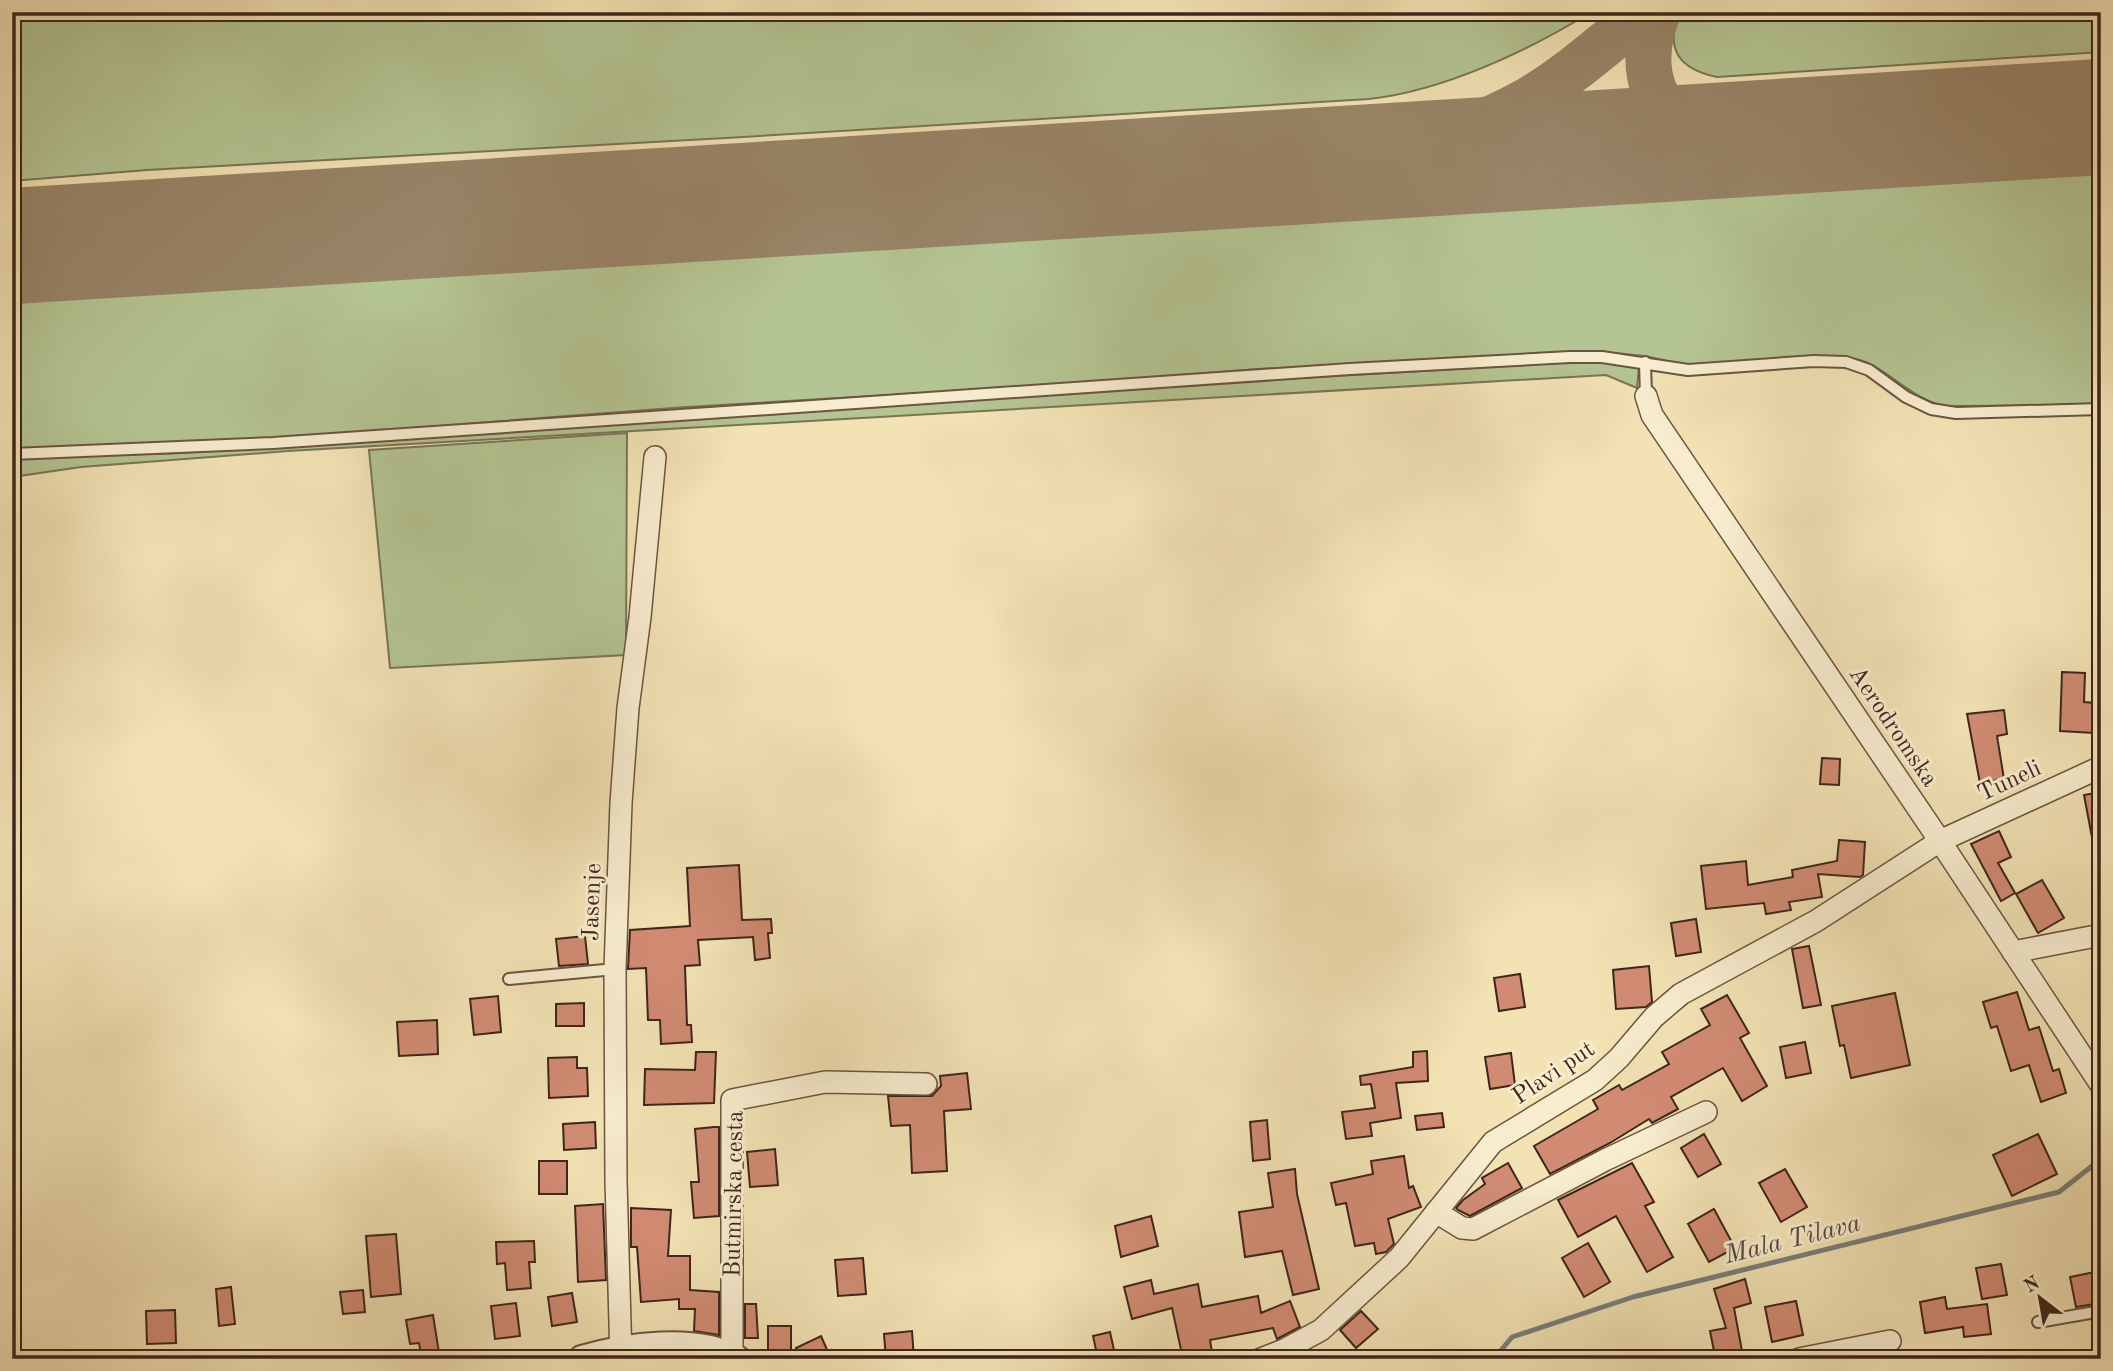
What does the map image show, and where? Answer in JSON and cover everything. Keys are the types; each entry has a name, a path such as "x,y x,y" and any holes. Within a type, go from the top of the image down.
{"street":[{"name":"Aerodromska","path":"1646,396 1652,415 1940,841 2101,1086"},
{"name":"Jasenje","path":"620,1355 615,969 621,803 628,708 640,617 655,457"},
{"name":"Tuneli","path":"1940,841 2101,767"},
{"name":"Plavi put","path":"1261,1359 1284,1354 1321,1330 1399,1258 1493,1142 1595,1080 1619,1058 1654,1017 1681,994 1816,921 1940,841"},
{"path":"2013,952 2101,935"},
{"name":"Butmirska cesta","path":"582,1359 680,1344 708,1347 734,1357 732,1100 825,1082 926,1084"},
{"path":"1436,1212 1462,1228 1479,1227 1605,1160 1706,1112"},
{"path":"1799,1359 1890,1341"}],"lane":[{"path":"12,454 273,443 630,416 1570,357 1602,357 1688,370 1814,361 1846,362 1869,370 1906,397 1931,409 1956,413 2101,409"},
{"path":"1645,362 1646,396"},
{"path":"509,979 615,969"},
{"path":"2038,1322 2101,1311"}],"green space":[{"path":"12,12 1591,12 1513,55 1484,67 1426,88 1369,99 147,170 12,181"},
{"path":"1679,12 2101,12 2101,52 1717,77 1693,69 1679,56 1674,37"},
{"path":"2101,163 2101,405 1944,406 1923,398 1886,373 1857,359 1827,356 1690,366 1645,356 1603,352 1258,369 1010,388 686,407 227,442 12,449 12,301 455,275 1059,229 1500,205"},
{"path":"1594,361 1639,367 1637,388 1606,375 288,451 81,467 12,477 12,458 181,453 1229,382"},
{"path":"627,433 626,655 390,668 369,450"}],"building":[{"path":"2062,672 2085,673 2084,702 2095,703 2094,733 2060,731"},
{"path":"2004,710 2007,734 1997,736 2004,779 1980,783 1967,714"},
{"path":"1822,758 1840,759 1839,785 1820,784"},
{"path":"2101,792 2101,847 2094,848 2084,795"},
{"path":"1999,831 2011,857 1998,863 2015,893 2001,901 1971,844"},
{"path":"1839,840 1865,842 1863,875 1818,874 1822,897 1789,902 1791,910 1766,914 1764,903 1706,909 1701,866 1746,861 1748,885 1793,877 1792,870 1837,861"},
{"path":"739,865 742,920 771,919 772,933 768,933 770,958 755,960 753,937 698,940 700,965 685,966 687,1025 691,1025 692,1042 661,1044 660,1020 648,1020 646,968 628,969 630,930 690,926 687,868"},
{"path":"2042,880 2064,918 2038,933 2016,894"},
{"path":"1696,919 1701,952 1676,956 1671,923"},
{"path":"585,936 588,964 559,966 556,939"},
{"path":"1809,946 1821,1005 1803,1008 1792,949"},
{"path":"1649,966 1652,1002 1646,1007 1616,1009 1613,970"},
{"path":"1520,974 1525,1007 1499,1011 1494,978"},
{"path":"2017,992 2029,1030 2039,1027 2053,1071 2059,1069 2066,1093 2041,1102 2029,1065 2011,1071 1997,1026 1991,1028 1983,1002"},
{"path":"1895,993 1910,1065 1851,1078 1844,1045 1840,1046 1832,1006"},
{"path":"1727,995 1749,1033 1740,1038 1767,1086 1742,1101 1723,1068 1671,1097 1678,1109 1652,1123 1649,1119 1550,1174 1534,1146 1598,1109 1593,1100 1619,1085 1622,1090 1669,1064 1662,1052 1710,1025 1701,1009"},
{"path":"498,996 501,1032 474,1035 470,999"},
{"path":"584,1003 584,1026 556,1026 556,1004"},
{"path":"437,1020 438,1054 399,1056 397,1022"},
{"path":"1805,1042 1811,1073 1786,1078 1780,1047"},
{"path":"1427,1051 1428,1081 1396,1083 1401,1118 1370,1123 1372,1136 1346,1139 1342,1112 1375,1108 1371,1084 1361,1085 1360,1076 1413,1067 1413,1052"},
{"path":"696,1052 716,1052 714,1103 644,1105 645,1069 695,1070"},
{"path":"1511,1053 1515,1085 1490,1089 1485,1057"},
{"path":"577,1057 577,1068 587,1068 588,1096 549,1098 548,1058"},
{"path":"967,1073 971,1109 944,1111 947,1171 912,1173 910,1125 891,1126 888,1096 932,1096 941,1086 940,1076"},
{"path":"1442,1113 1444,1127 1417,1130 1415,1116"},
{"path":"1267,1120 1270,1159 1253,1161 1250,1122"},
{"path":"595,1122 596,1148 564,1150 563,1124"},
{"path":"719,1127 719,1216 694,1218 691,1182 699,1182 695,1129"},
{"path":"1704,1134 1721,1164 1698,1177 1681,1148"},
{"path":"2038,1134 2057,1174 2012,1196 1993,1155"},
{"path":"775,1149 778,1185 750,1187 747,1152"},
{"path":"1404,1156 1409,1188 1413,1186 1421,1207 1388,1219 1394,1244 1386,1252 1376,1254 1374,1243 1355,1246 1346,1203 1336,1205 1331,1183 1373,1174 1371,1161"},
{"path":"539,1161 567,1161 567,1194 539,1194"},
{"path":"1508,1163 1522,1188 1470,1216 1456,1208 1485,1184 1482,1178"},
{"path":"1632,1163 1654,1202 1645,1206 1673,1257 1647,1272 1616,1216 1578,1237 1558,1200"},
{"path":"1295,1169 1297,1194 1319,1289 1293,1295 1282,1251 1245,1257 1239,1212 1273,1207 1268,1173"},
{"path":"1785,1169 1807,1207 1781,1222 1759,1183"},
{"path":"603,1204 606,1280 578,1282 575,1206"},
{"path":"631,1208 671,1210 668,1256 690,1256 690,1290 719,1292 719,1335 694,1331 695,1309 679,1309 679,1299 641,1302 637,1247 631,1247"},
{"path":"1714,1209 1735,1248 1709,1262 1688,1224"},
{"path":"1151,1216 1158,1246 1121,1257 1115,1226"},
{"path":"396,1234 401,1294 371,1297 366,1236"},
{"path":"534,1241 535,1262 529,1262 531,1288 507,1290 505,1263 497,1264 496,1242"},
{"path":"1588,1243 1610,1282 1584,1297 1562,1258"},
{"path":"863,1258 866,1294 838,1296 835,1260"},
{"path":"2001,1264 2007,1295 1982,1299 1976,1268"},
{"path":"2095,1272 2101,1303 2076,1307 2070,1277"},
{"path":"1745,1279 1751,1303 1734,1308 1742,1351 1715,1356 1710,1331 1726,1328 1714,1289"},
{"path":"1151,1280 1154,1294 1198,1284 1202,1307 1258,1296 1261,1313 1290,1301 1300,1327 1277,1339 1273,1328 1210,1340 1212,1352 1183,1359 1172,1308 1132,1319 1124,1287"},
{"path":"231,1287 235,1324 219,1326 216,1289"},
{"path":"363,1290 365,1312 343,1314 340,1292"},
{"path":"572,1293 577,1322 552,1326 548,1297"},
{"path":"1945,1297 1947,1309 1987,1304 1991,1334 1964,1337 1963,1327 1925,1333 1920,1302"},
{"path":"1796,1301 1803,1335 1772,1342 1765,1307"},
{"path":"516,1303 520,1336 495,1339 491,1306"},
{"path":"745,1304 756,1304 758,1338 745,1338"},
{"path":"175,1310 176,1343 147,1344 146,1311"},
{"path":"1361,1311 1378,1329 1356,1348 1340,1330"},
{"path":"433,1315 440,1359 422,1359 419,1343 410,1344 406,1320"},
{"path":"768,1326 791,1326 791,1352 768,1352"},
{"path":"912,1331 914,1359 886,1359 884,1334"},
{"path":"1110,1332 1116,1359 1098,1359 1093,1336"},
{"path":"821,1336 831,1359 801,1359 796,1348"}],"waterway":[{"name":"Mala Tilava","path":"1494,1359 1512,1337 1633,1297 2059,1192 2101,1159"}],"taxiway":[{"path":"1372,162 1468,128 1523,103 1570,72 1644,12"},
{"path":"1658,12 1649,45 1648,61 1655,92 1673,118 1688,128 1725,140"}],"runway":[{"path":"12,246 2101,117"}]}
